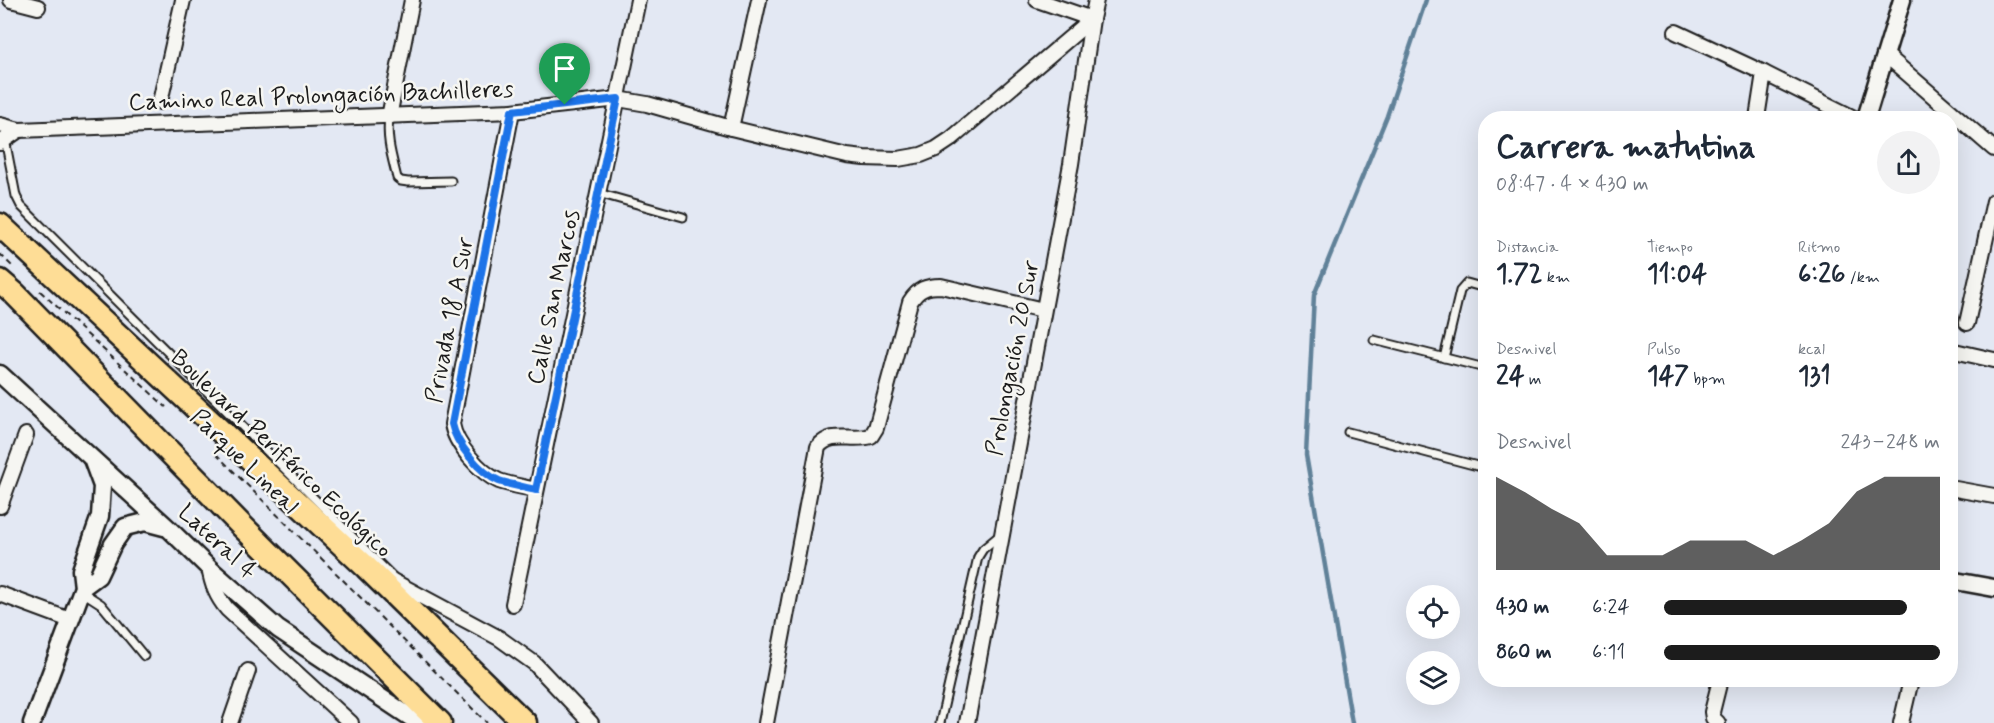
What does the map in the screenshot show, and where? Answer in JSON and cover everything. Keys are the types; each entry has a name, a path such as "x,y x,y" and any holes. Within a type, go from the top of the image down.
{"highway":[{"name":"Boulevard Periférico Ecológico","path":"0,225 366,567 525,723"},
{"path":"9,276 22,301 240,524 440,723"}],"street":[{"path":"11,0 38,7"},
{"path":"160,102 183,0"},
{"path":"389,117 412,0"},
{"name":"Calle San Marcos","path":"513,604 638,0"},
{"path":"731,128 759,0"},
{"path":"1037,0 1092,19"},
{"name":"Prolongación 20 Sur","path":"967,723 1071,164 1096,0"},
{"path":"1868,111 1902,0"},
{"name":"Camino Real Prolongación Bachilleres","path":"0,125 20,129 389,117 512,111 618,99 856,157 879,160 898,159 921,155 951,139 1092,19"},
{"path":"1676,32 1840,111"},
{"path":"1886,55 1950,111"},
{"path":"1758,111 1764,73"},
{"name":"Privada 18 A Sur","path":"512,111 452,424 463,450 491,477 536,490"},
{"path":"1958,118 1994,149"},
{"path":"3,141 20,129"},
{"path":"1967,323 1994,201"},
{"path":"766,723 819,447 830,437 871,436 876,428 910,302 921,289 928,286 941,286 1043,310"},
{"path":"1958,352 1994,360"},
{"name":"Lateral 4","path":"0,374 278,629 419,723"},
{"path":"0,506 26,435"},
{"path":"32,723 82,589 81,570 100,516 102,486 91,456"},
{"path":"1958,489 1994,496"},
{"path":"82,589 98,576 125,527 145,522 168,528"},
{"path":"97,524 120,534"},
{"path":"366,567 499,638 534,663 591,723"},
{"path":"209,568 213,587 227,609 351,723"},
{"path":"1958,581 1994,588"},
{"path":"0,594 70,620"},
{"path":"230,723 248,671"},
{"path":"1718,687 1712,712 1713,718 1718,723"},
{"path":"1901,723 1909,687"}],"lane":[{"path":"389,117 388,142 397,178 408,182 451,181"},
{"path":"3,141 16,196 21,206 403,587"},
{"path":"598,193 683,217"},
{"path":"1444,358 1460,291 1467,282 1478,286"},
{"path":"1374,340 1478,366"},
{"path":"1347,432 1478,466"},
{"path":"940,723 978,556 982,549 1002,533"},
{"path":"82,589 101,604 144,656"}],"path":[{"path":"0,254 9,276"},
{"name":"Parque Lineal","path":"35,286 173,414"},
{"name":"Parque Lineal","path":"216,454 487,723"}],"waterway":[{"path":"1352,723 1306,455 1314,295 1387,116 1426,0"}],"route":[{"path":"618,99 536,490 491,477 463,450 452,424 512,111 565,105 618,99"}]}
